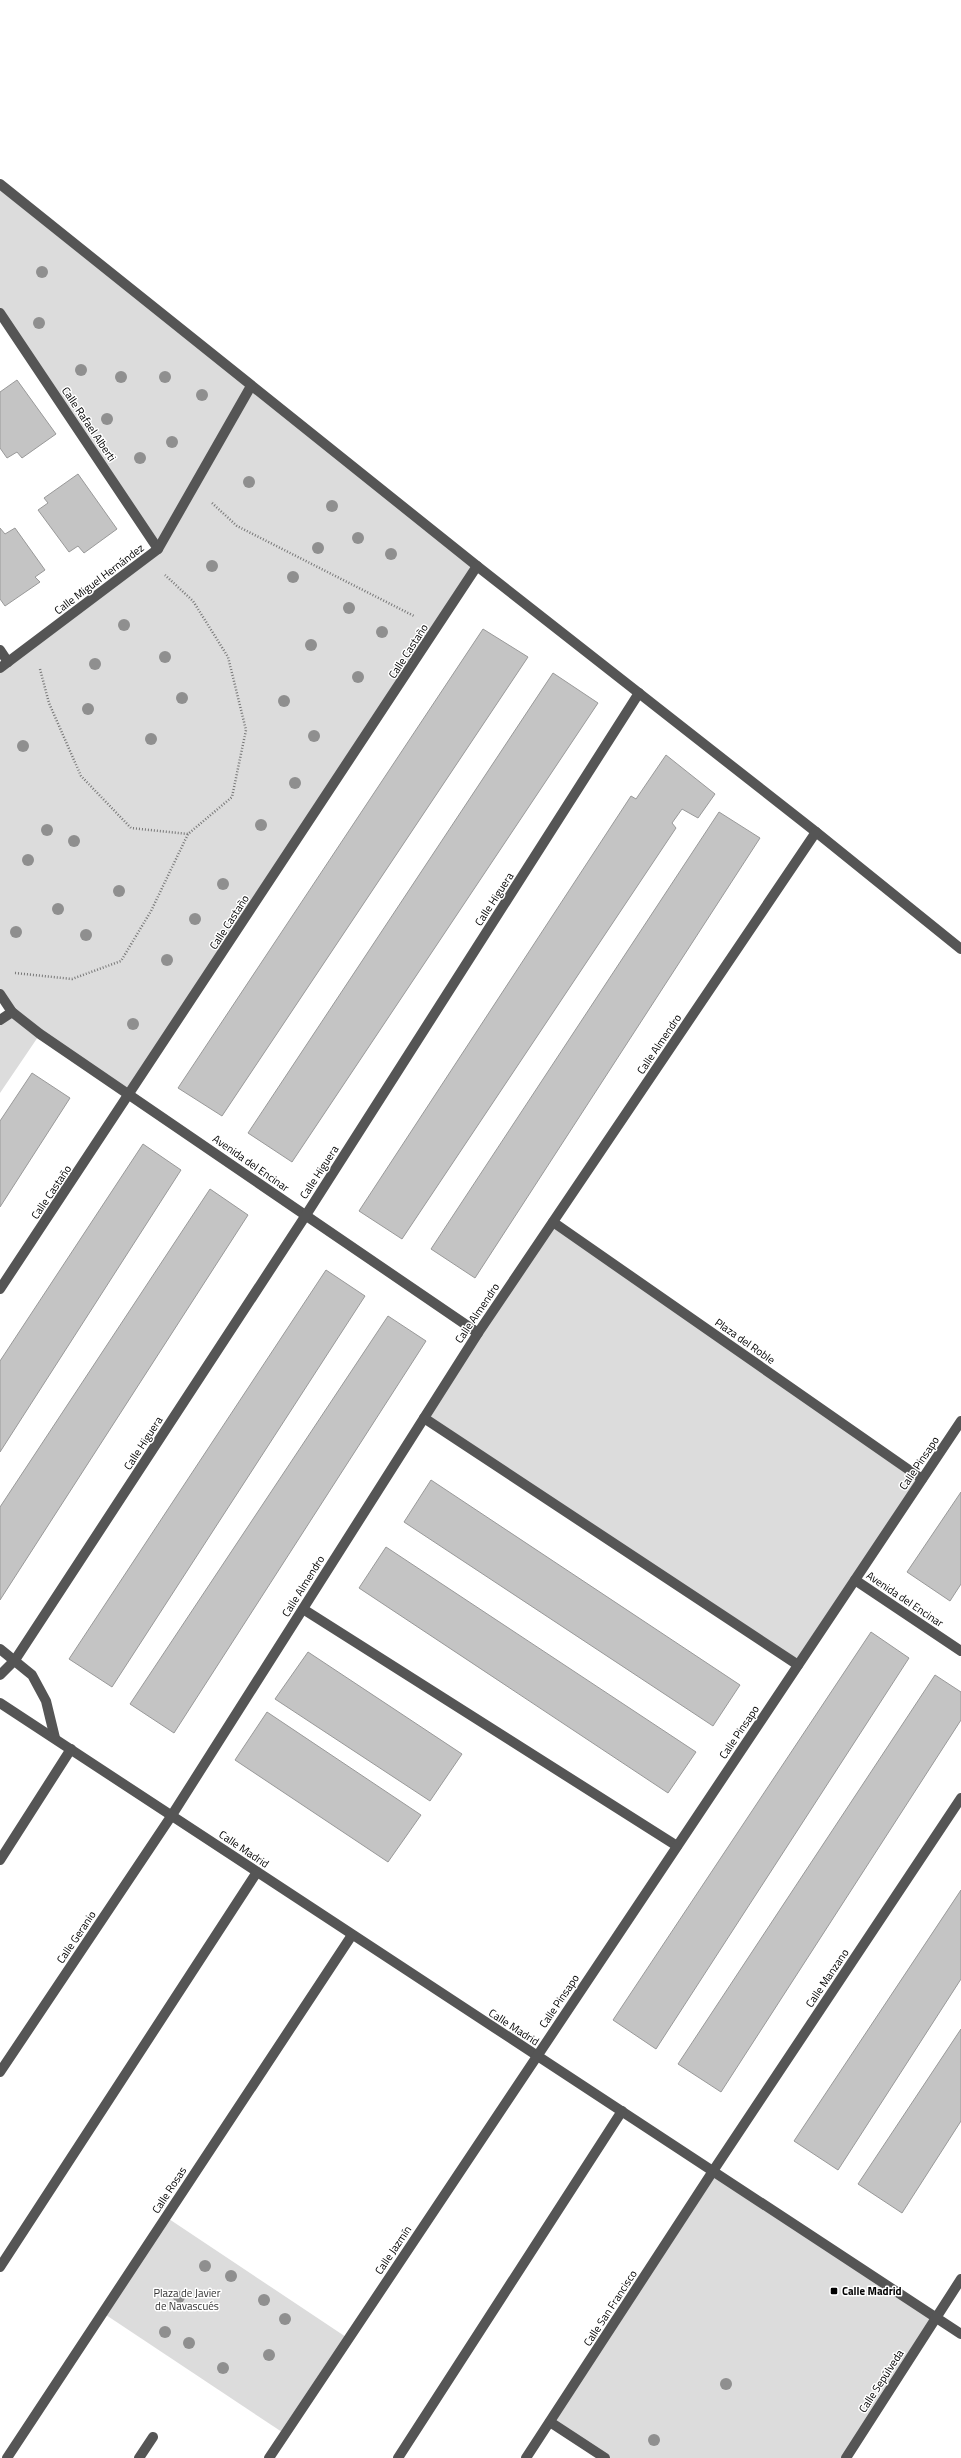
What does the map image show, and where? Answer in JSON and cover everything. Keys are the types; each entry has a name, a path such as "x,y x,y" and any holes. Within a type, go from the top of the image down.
{"street":[{"path":"0,184 477,566 816,832 961,949"},
{"name":"Calle Rafael Alberti","path":"0,313 158,549"},
{"name":"Calle Miguel Hernández","path":"4,665 158,549 252,386"},
{"name":"Calle Castaño","path":"0,1289 130,1095 477,566"},
{"path":"0,650 4,665"},
{"name":"Calle Higuera","path":"0,1675 15,1660 306,1215 639,693"},
{"name":"Calle Almendro","path":"172,1815 478,1333 816,832"},
{"name":"Avenida del Encinar","path":"0,994 12,1012 40,1034 478,1333"},
{"path":"0,1020 12,1012"},
{"name":"Plaza del Roble","path":"553,1222 922,1479"},
{"path":"424,1418 798,1665"},
{"name":"Calle Pinsapo","path":"537,2056 961,1422"},
{"name":"Avenida del Encinar","path":"855,1580 961,1651"},
{"path":"303,1609 677,1846"},
{"path":"0,1649 32,1675 46,1701 55,1738"},
{"name":"Calle Madrid","path":"0,1703 961,2334"},
{"path":"0,1860 71,1749"},
{"name":"Calle Manzano","path":"713,2171 961,1798"},
{"name":"Calle Geranio","path":"0,2072 172,1815"},
{"path":"0,2267 257,1872"},
{"name":"Calle Rosas","path":"7,2458 352,1935"},
{"name":"Calle Jazmín","path":"269,2458 537,2056"},
{"path":"398,2458 622,2111"},
{"name":"Calle San Francisco","path":"526,2458 713,2171"},
{"name":"Calle Sepúlveda","path":"846,2458 961,2279"},
{"path":"550,2422 605,2458"},
{"path":"139,2458 153,2437"}],"path":[{"path":"194,486 237,526 437,628"},
{"path":"7,973 72,979 121,961 151,911 188,834 232,797 246,730 228,657 193,601 147,557"},
{"path":"34,643 49,702 81,776 131,828 188,834"}],"green space":[{"path":"0,184 477,566 130,1095 40,1034 0,1093 0,1020 12,1012 0,994 0,668 158,549 0,313"},
{"path":"553,1222 922,1479 798,1665 424,1418"},
{"path":"713,2171 937,2318 846,2458 605,2458 550,2422"},
{"name":"Plaza de Javier de Navascués","path":"166,2217 349,2339 285,2434 103,2313"}],"building":[{"path":"17,380 56,434 22,458 17,452 7,458 0,448 0,392"},
{"path":"78,474 117,529 84,553 78,546 69,552 38,510 48,503 44,498"},
{"path":"0,528 5,534 15,528 45,570 35,577 40,582 5,606 0,599"},
{"path":"483,629 528,657 222,1116 178,1088"},
{"path":"553,673 598,703 292,1162 248,1133"},
{"path":"666,755 715,794 698,818 682,809 672,823 676,828 402,1239 359,1211 631,796 636,799"},
{"path":"719,812 760,838 475,1278 431,1249"},
{"path":"32,1073 70,1098 0,1207 0,1121"},
{"path":"143,1144 181,1170 0,1452 0,1361"},
{"path":"210,1189 248,1215 0,1600 0,1507"},
{"path":"326,1270 365,1296 112,1687 69,1659"},
{"path":"388,1316 426,1341 174,1733 130,1704"},
{"path":"431,1480 740,1685 713,1726 404,1522"},
{"path":"961,1492 961,1584 950,1601 907,1572"},
{"path":"386,1547 696,1752 668,1793 359,1588"},
{"path":"871,1632 909,1658 656,2049 613,2020"},
{"path":"308,1652 462,1754 430,1801 275,1699"},
{"path":"935,1675 961,1692 961,1720 721,2092 678,2064"},
{"path":"267,1712 421,1815 388,1862 235,1760"},
{"path":"961,1890 961,1979 838,2170 794,2141"},
{"path":"961,2029 961,2121 902,2213 858,2184"}],"place":[{"name":"Calle Madrid","path":"834,2291"}]}
